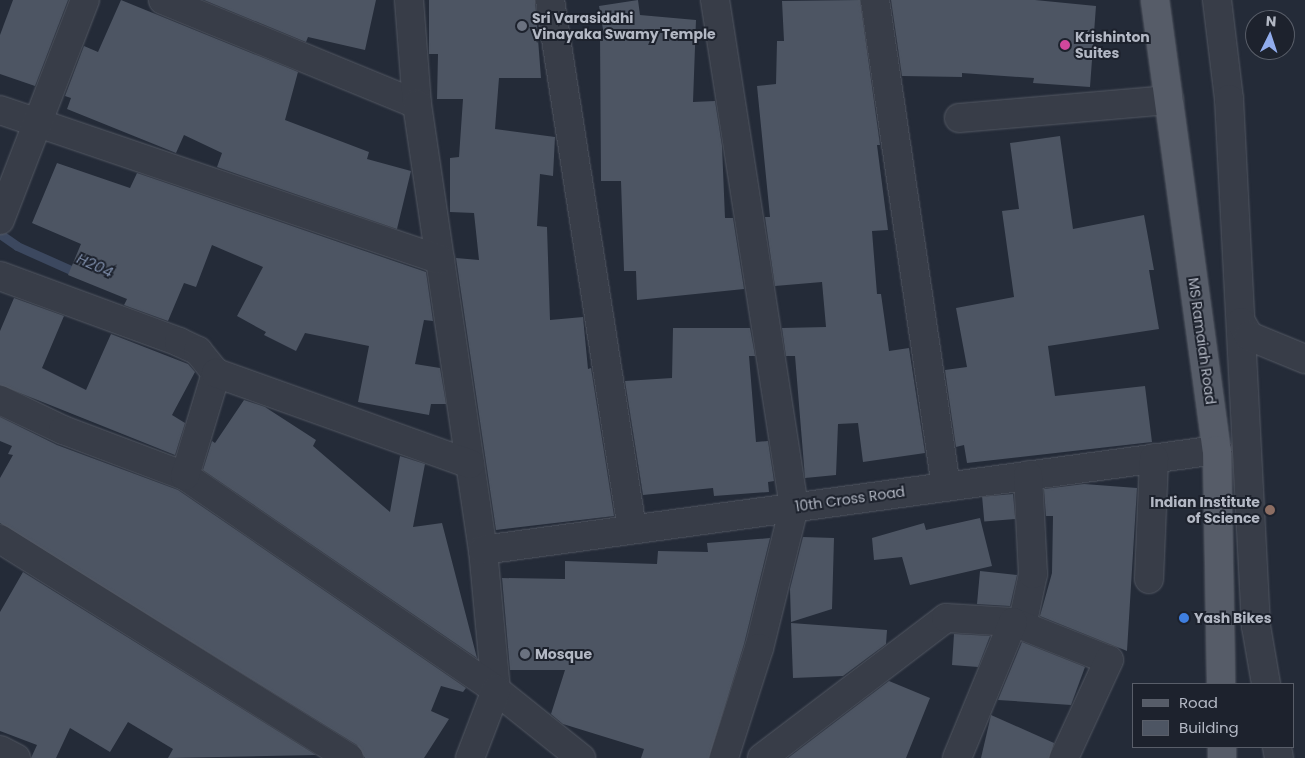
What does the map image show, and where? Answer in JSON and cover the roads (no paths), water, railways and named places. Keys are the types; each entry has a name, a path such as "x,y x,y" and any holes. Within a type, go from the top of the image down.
{"main road":[{"name":"MS Ramaiah Road","path":"1155,0 1217,450 1221,683"}],"street":[{"path":"0,219 85,0"},
{"path":"163,0 417,104"},
{"path":"409,0 417,104 483,550 496,690 470,758"},
{"path":"550,0 632,530"},
{"path":"715,0 794,507 759,648 724,758"},
{"path":"874,0 946,485"},
{"path":"1217,0 1229,98 1256,626 1266,683"},
{"path":"959,118 1169,100"},
{"path":"0,110 36,125 440,260"},
{"path":"0,276 180,342 198,351 216,373 470,464"},
{"path":"1241,322 1249,336 1305,359"},
{"path":"185,476 216,373"},
{"path":"0,400 63,430 185,476 496,690 580,758"},
{"name":"10th Cross Road","path":"483,550 946,485 1217,450"},
{"path":"1149,579 1154,458"},
{"path":"957,758 1018,624 1033,574 1028,475"},
{"path":"0,539 349,758"},
{"path":"762,758 946,618 1018,624 1109,660 1064,758"},
{"path":"0,750 16,758"}],"waterway":[{"name":"H204","path":"0,234 17,246 80,274"}],"place":[{"name":"Sri Varasiddhi Vinayaka Swamy Temple","path":"522,26"},
{"name":"Krishinton Suites","path":"1065,45"},
{"name":"Indian Institute of Science","path":"1270,510"},
{"name":"Yash Bikes","path":"1184,618"},
{"name":"Mosque","path":"525,654"}]}
